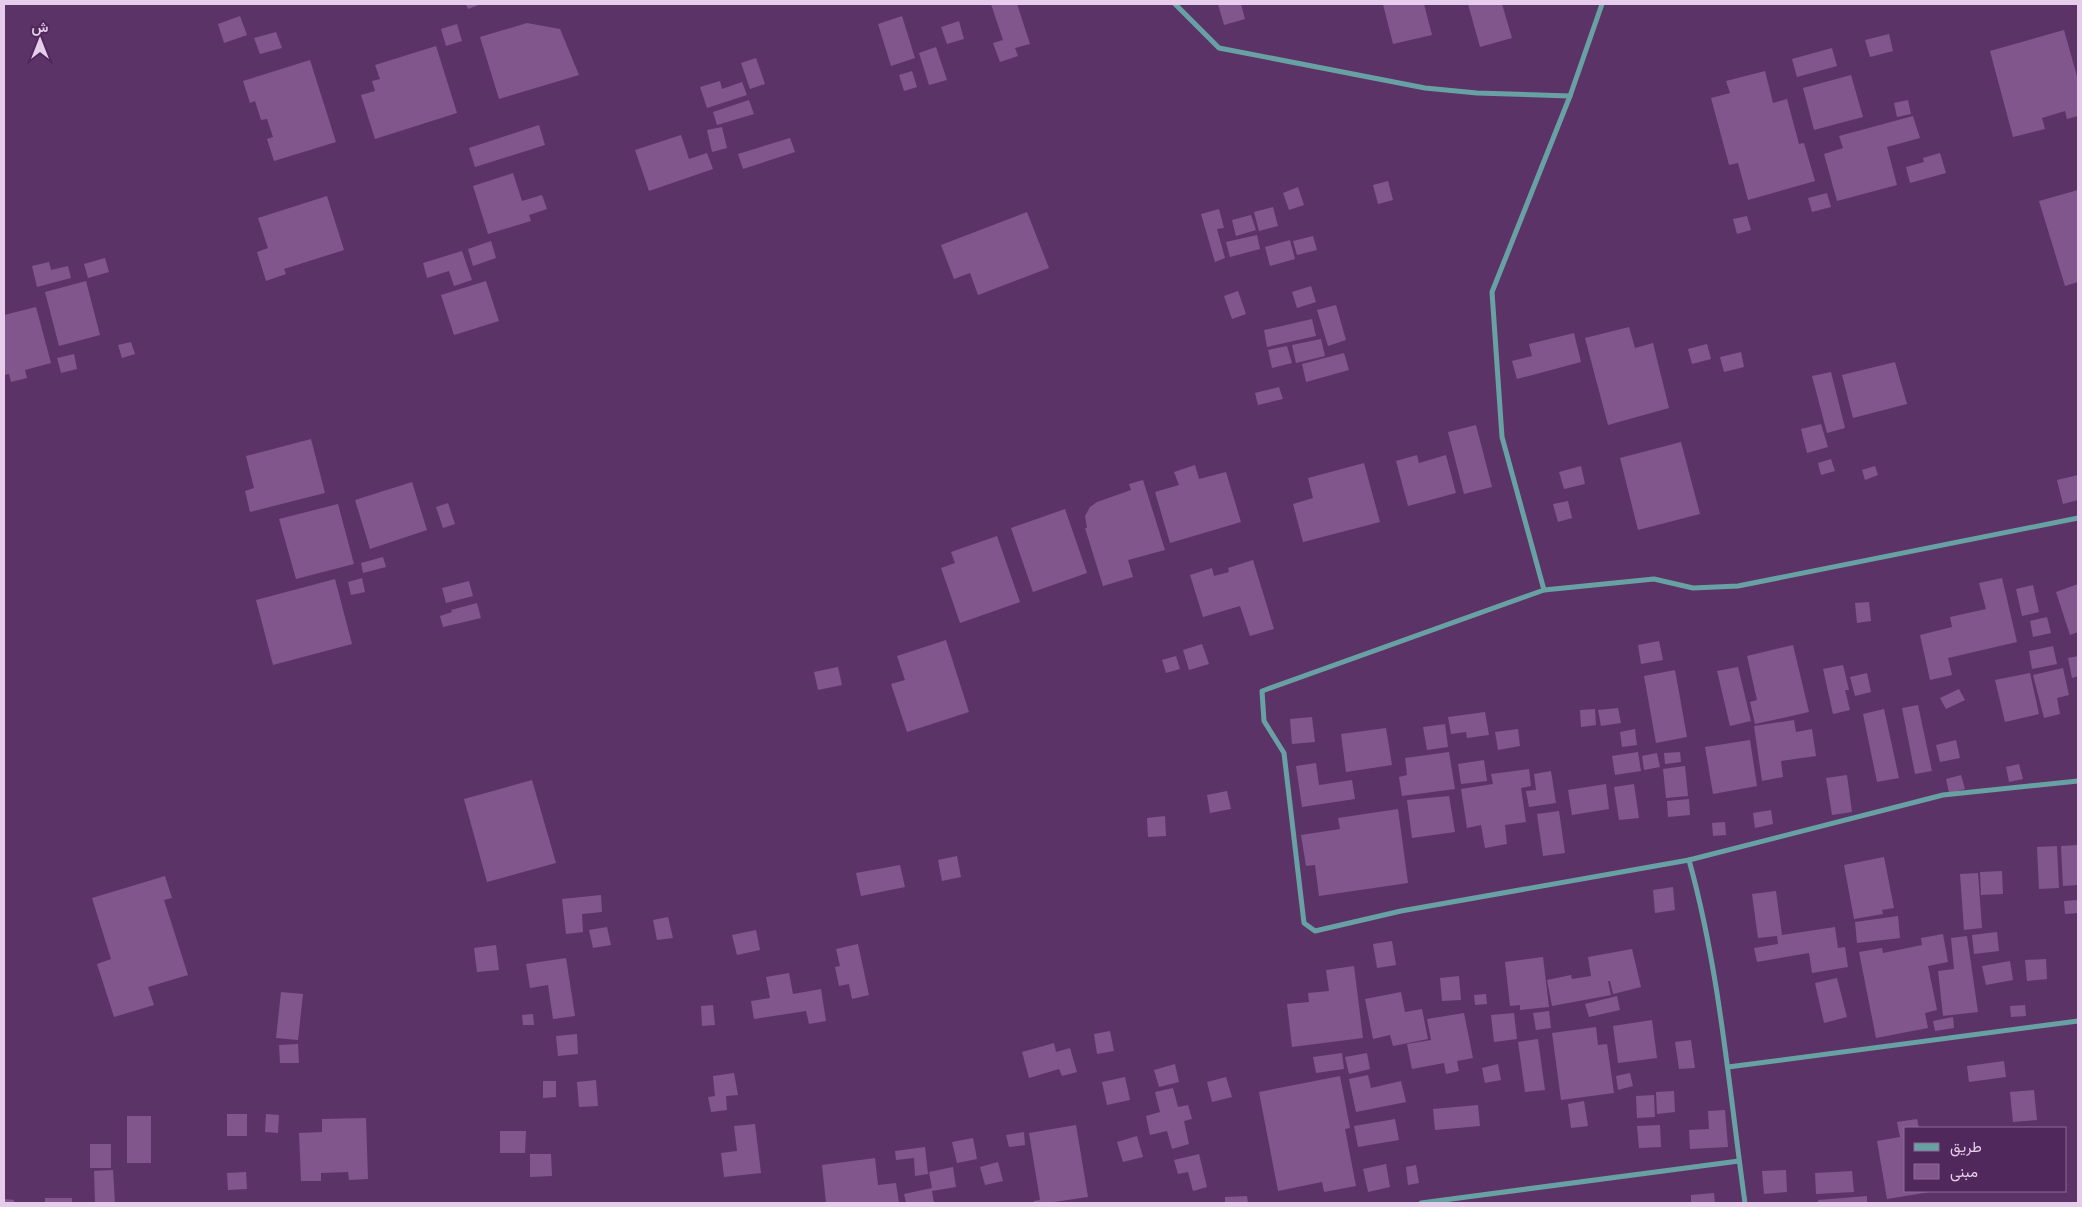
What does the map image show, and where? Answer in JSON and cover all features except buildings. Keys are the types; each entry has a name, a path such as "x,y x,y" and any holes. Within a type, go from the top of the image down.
{"street":[{"path":"1175,4 1219,48 1424,88 1477,93 1570,96"},
{"path":"1544,590 1502,437 1492,292 1570,96 1602,4"},
{"path":"2078,518 1738,586 1693,588 1654,579 1544,590 1262,691 1264,720 1284,754 1304,923 1315,931 1401,912 1689,860 1944,795 2078,781"},
{"path":"1689,860 1699,895 1728,1067 1745,1203"},
{"path":"1728,1067 2078,1021"},
{"path":"1421,1203 1739,1161"}]}
